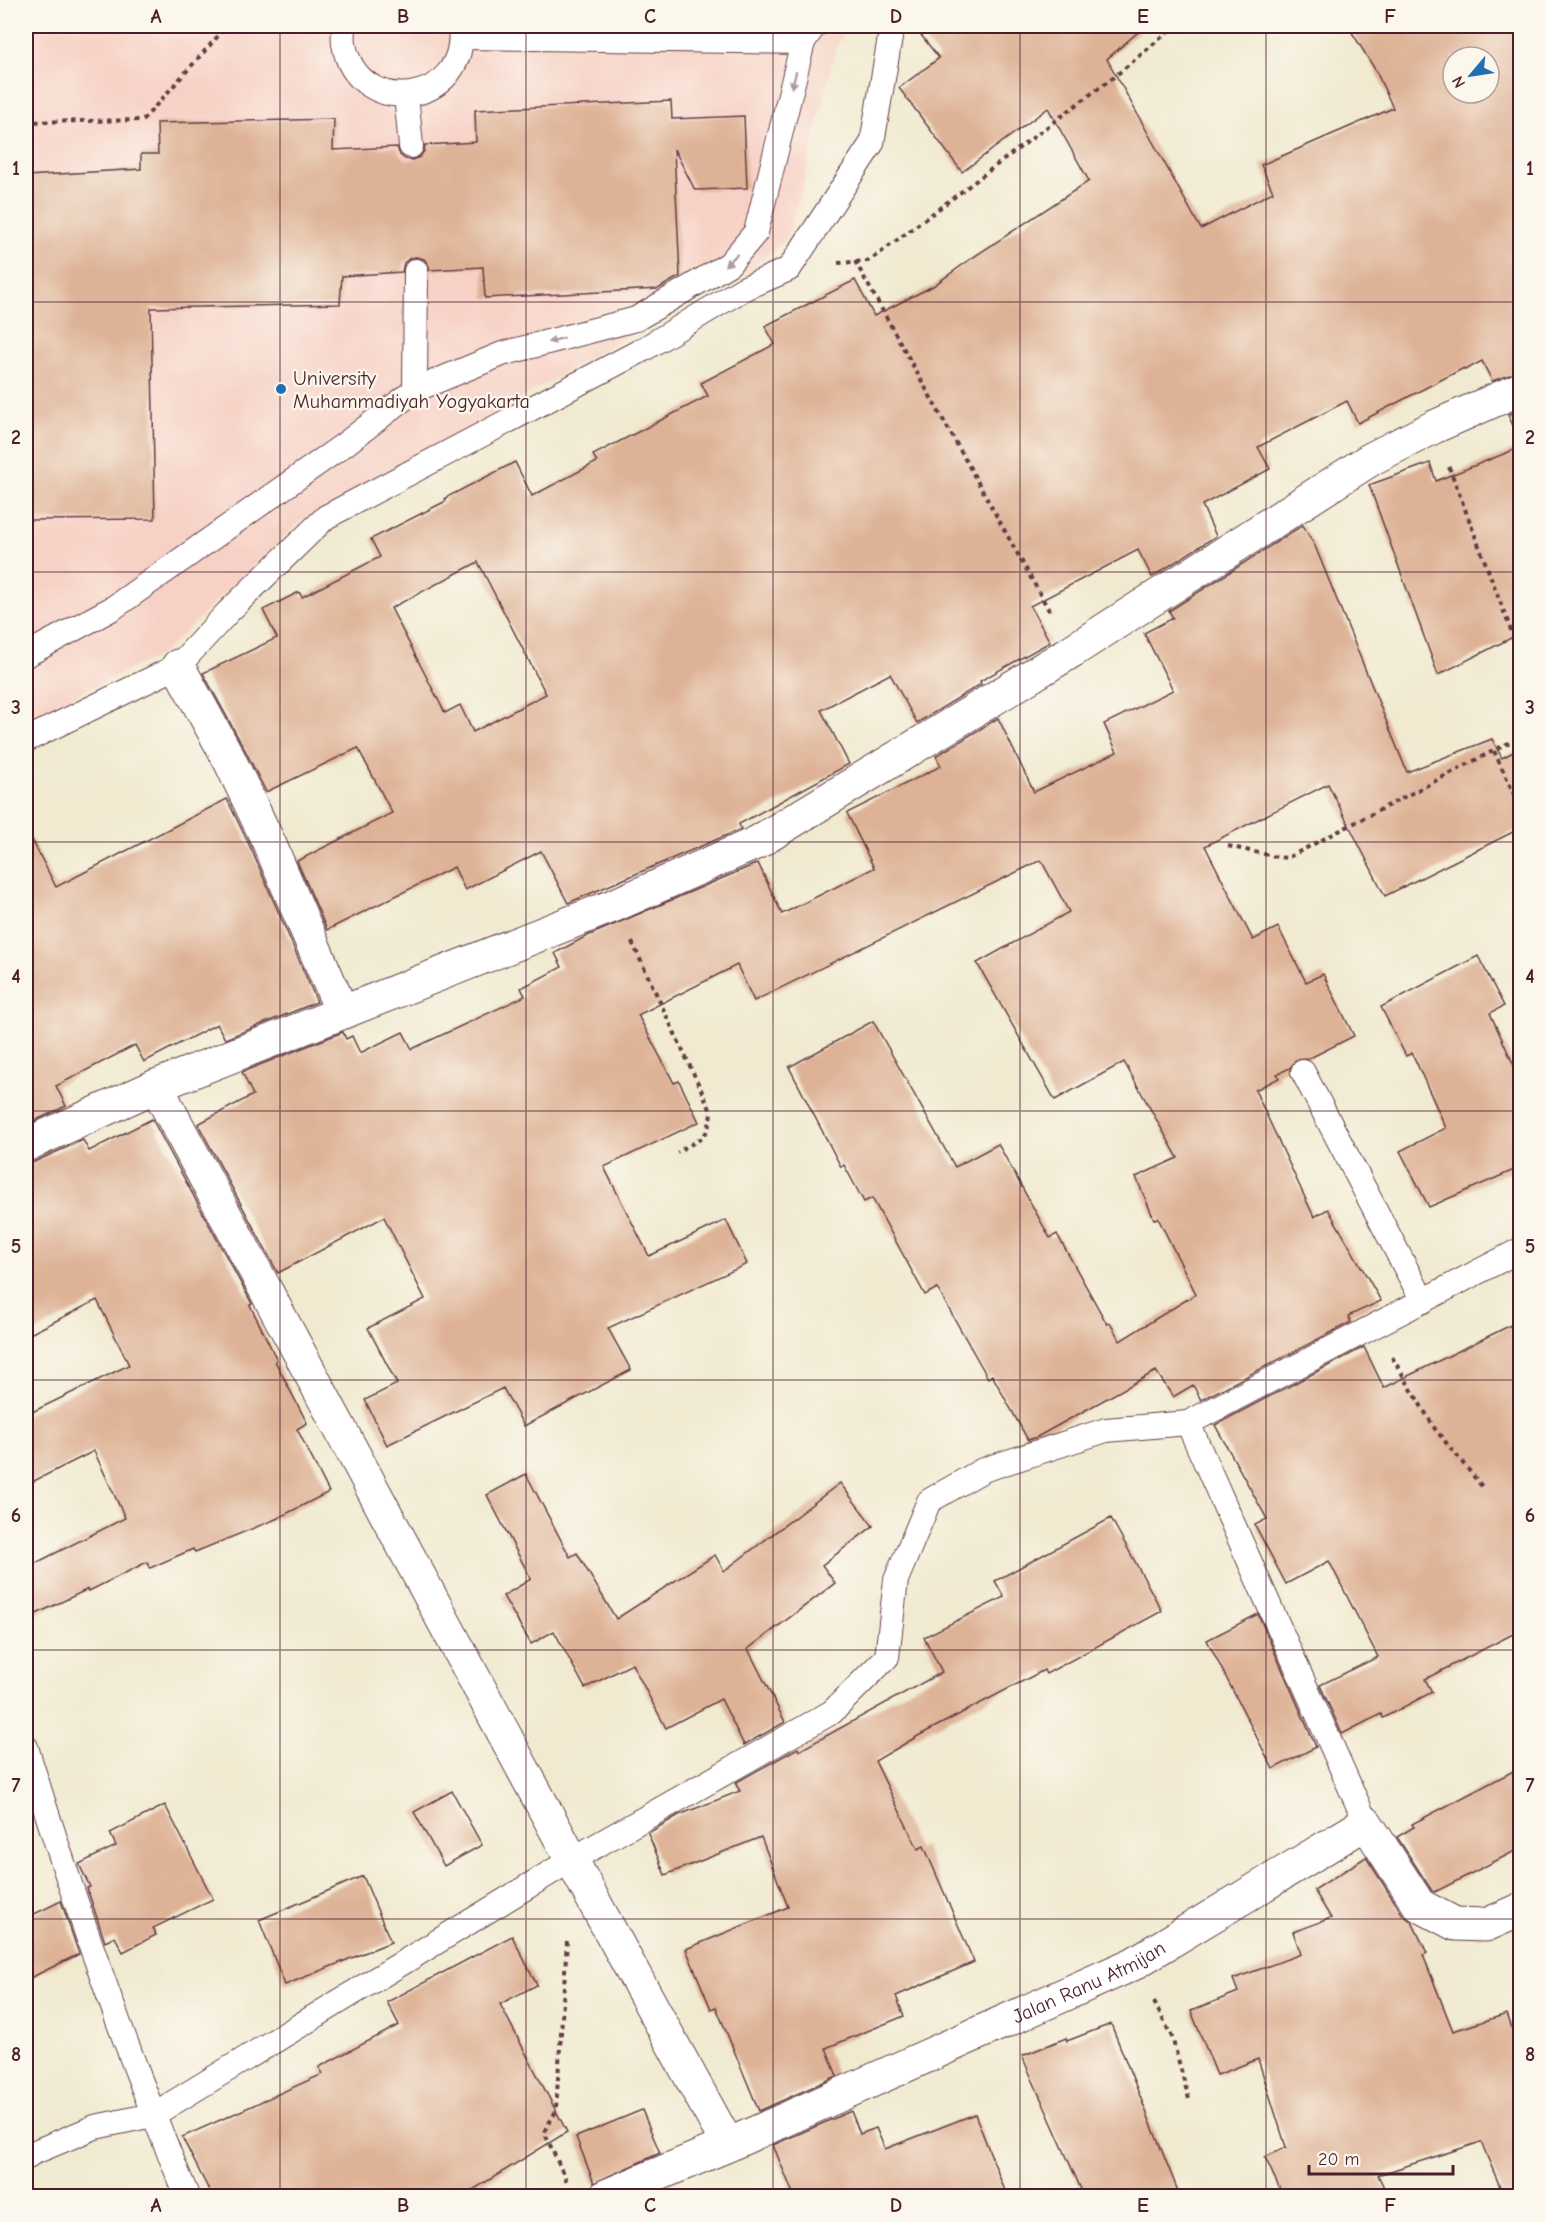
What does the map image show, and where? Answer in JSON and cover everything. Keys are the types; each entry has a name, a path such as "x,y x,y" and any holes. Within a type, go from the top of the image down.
{"street":[{"path":"26,1145 156,1086 615,905 758,842 1072,651 1371,459 1434,427 1521,388"},
{"path":"178,666 229,759 270,845 342,1011"},
{"path":"156,1086 596,1905 728,2145"},
{"path":"1366,1823 1419,1905 1455,1924 1486,1926 1521,1910"},
{"name":"Jalan Ranu Atmijan","path":"606,2196 728,2145 1133,1964 1366,1823"}],"lane":[{"path":"26,655 113,608 345,444 415,390 502,354 636,319 731,262 756,232 808,34 461,31 456,61 441,81 419,94 406,95 384,93 365,82 351,65 344,44 344,26"},
{"path":"26,740 178,666 228,612 326,517 644,349 742,289 789,269 872,143 892,26"},
{"path":"406,95 411,146"},
{"path":"415,390 416,271"},
{"path":"1303,1072 1423,1300"},
{"path":"27,2153 95,2127 153,2115 572,1860 832,1712 887,1657 896,1580 929,1501 983,1470 1106,1430 1188,1423 1521,1250"},
{"path":"1188,1423 1366,1823"},
{"path":"26,1747 99,1971 153,2115 187,2196"}],"path":[{"path":"26,122 143,120 227,26"},
{"path":"789,269 868,261 1120,72 1175,26"},
{"path":"855,261 1072,651"},
{"path":"1434,427 1521,654"},
{"path":"1228,846 1287,858 1521,737"},
{"path":"1494,751 1521,807"},
{"path":"615,905 711,1111 710,1128 706,1135 677,1152"},
{"path":"1375,1326 1435,1429 1484,1488"},
{"path":"569,2186 545,2130 555,2116 556,2109 567,1931 574,1921 596,1905"},
{"path":"1133,1964 1169,2031 1189,2099"}],"shaded area":[{"name":"University Muhammadiyah Yogyakarta","path":"26,26 850,26 843,33 835,51 803,185 787,238 752,269 642,327 431,451 302,520 162,654 26,718"}],"building":[{"path":"914,26 1145,26 1107,59 1201,229 1273,192 1261,165 1393,108 1376,71 1348,26 1521,26 1521,371 1492,381 1482,361 1358,423 1347,401 1258,447 1270,469 1202,505 1216,536 1152,577 1138,550 1030,606 1050,642 980,681 981,684 917,723 890,674 821,710 849,764 739,824 741,829 568,903 541,851 465,890 454,867 327,930 297,861 392,813 358,748 266,792 203,673 277,638 263,610 299,592 302,597 380,557 371,539 446,501 445,498 515,462 532,496 597,462 593,455 708,396 701,383 775,344 765,326 855,280 874,316 933,286 1089,181 1048,108 962,172 899,88 939,58","holes":["478,562 546,694 473,732 460,705 445,713 391,608"]},
{"path":"671,101 672,119 744,116 747,188 695,190 674,149 680,276 658,289 485,298 483,267 430,270 424,259 416,257 404,263 402,272 342,276 340,304 151,308 155,519 26,520 26,328 32,328 26,248 26,176 141,169 141,154 158,154 157,123 334,119 333,150 397,147 400,155 412,160 420,157 425,145 476,142 475,110"},
{"path":"1521,409 1521,442 1508,415"},
{"path":"1521,447 1521,633 1438,675 1369,485 1430,463 1436,481"},
{"path":"1303,525 1315,546 1407,772 1492,739 1502,758 1521,748 1521,828 1385,896 1328,784 1205,846 1253,940 1278,927 1306,982 1323,974 1354,1036 1308,1059 1296,1060 1290,1068 1277,1074 1279,1078 1255,1090 1314,1217 1328,1209 1381,1301 1348,1316 1351,1322 1201,1400 1193,1385 1173,1397 1156,1371 1028,1440 992,1375 988,1378 937,1288 925,1295 872,1198 864,1202 844,1165 841,1167 789,1067 873,1021 955,1167 998,1144 1050,1238 1057,1234 1107,1324 1110,1323 1120,1341 1196,1294 1158,1218 1154,1219 1136,1177 1178,1158 1124,1062 1055,1100 977,963 1069,912 1041,860 754,1001 737,965 638,1015 674,1083 679,1081 699,1122 604,1167 649,1256 726,1220 747,1264 608,1328 631,1370 524,1426 503,1388 387,1445 365,1400 397,1384 368,1328 425,1299 384,1217 278,1273 198,1124 253,1095 242,1072 343,1032 346,1039 352,1036 360,1053 403,1032 412,1049 525,996 521,988 562,967 555,953 585,937 758,863 782,914 874,868 847,813 941,766 936,756 998,718 1034,792 1117,752 1104,724 1173,690 1144,633 1173,618 1169,611"},
{"path":"227,799 253,853 317,1002 225,1039 217,1024 144,1062 135,1045 56,1086 66,1106 26,1125 26,828 56,887"},
{"path":"1478,956 1504,1006 1490,1013 1521,1081 1521,1167 1429,1207 1400,1151 1446,1128 1412,1053 1406,1056 1381,1007"},
{"path":"152,1119 252,1304 250,1305 277,1360 275,1361 307,1423 297,1429 329,1492 276,1519 195,1552 193,1549 150,1568 147,1562 26,1619 26,1568 125,1518 94,1451 26,1485 26,1415 129,1365 97,1300 26,1336 26,1164 83,1140 89,1151"},
{"path":"1521,1320 1521,1630 1425,1679 1432,1692 1383,1718 1381,1714 1342,1734 1320,1685 1378,1657 1329,1561 1286,1584 1255,1525 1267,1519 1215,1425 1364,1347 1384,1388"},
{"path":"526,1474 570,1557 577,1553 616,1619 715,1555 724,1571 840,1483 873,1526 822,1565 835,1583 748,1649 785,1722 744,1745 721,1699 666,1728 632,1664 585,1688 554,1631 531,1644 503,1596 531,1579 487,1495"},
{"path":"1111,1518 1162,1611 1046,1674 1044,1670 875,1761 918,1849 924,1846 974,1962 896,1996 904,2016 826,2048 837,2076 759,2111 716,2007 711,2009 686,1949 788,1907 761,1837 665,1875 648,1833 679,1815 740,1791 735,1783 798,1748 799,1751 942,1672 924,1637 1004,1597 995,1581"},
{"path":"1258,1614 1316,1747 1273,1769 1207,1640"},
{"path":"1521,1767 1521,1848 1435,1892 1432,1891 1397,1837 1414,1827 1412,1824"},
{"path":"452,1791 482,1845 444,1866 414,1812"},
{"path":"165,1805 213,1899 153,1928 156,1935 123,1952 115,1937 105,1942 87,1888 90,1887 79,1864 116,1846 110,1833"},
{"path":"1366,1857 1403,1915 1412,1922 1427,1953 1423,1955 1453,2031 1507,2014 1521,2054 1521,2196 1504,2196 1481,2142 1378,2175 1388,2196 1283,2196 1265,2157 1286,2147 1258,2059 1217,2075 1191,2011 1238,1992 1233,1979 1301,1954 1293,1932 1331,1918 1314,1890"},
{"path":"363,1876 391,1942 285,1985 259,1920"},
{"path":"61,1901 79,1954 26,1980 26,1918"},
{"path":"512,1936 537,1985 500,2004 567,2132 463,2196 212,2196 182,2137 323,2074 319,2067 399,2025 387,2002"},
{"path":"1111,2024 1180,2196 1084,2196 1022,2056 1066,2038 1067,2041"},
{"path":"642,2110 660,2153 594,2183 576,2137"},
{"path":"851,2111 860,2134 876,2128 885,2149 975,2114 1007,2196 794,2196 773,2145"}],"place":[{"name":"University Muhammadiyah Yogyakarta","path":"281,389"}]}
